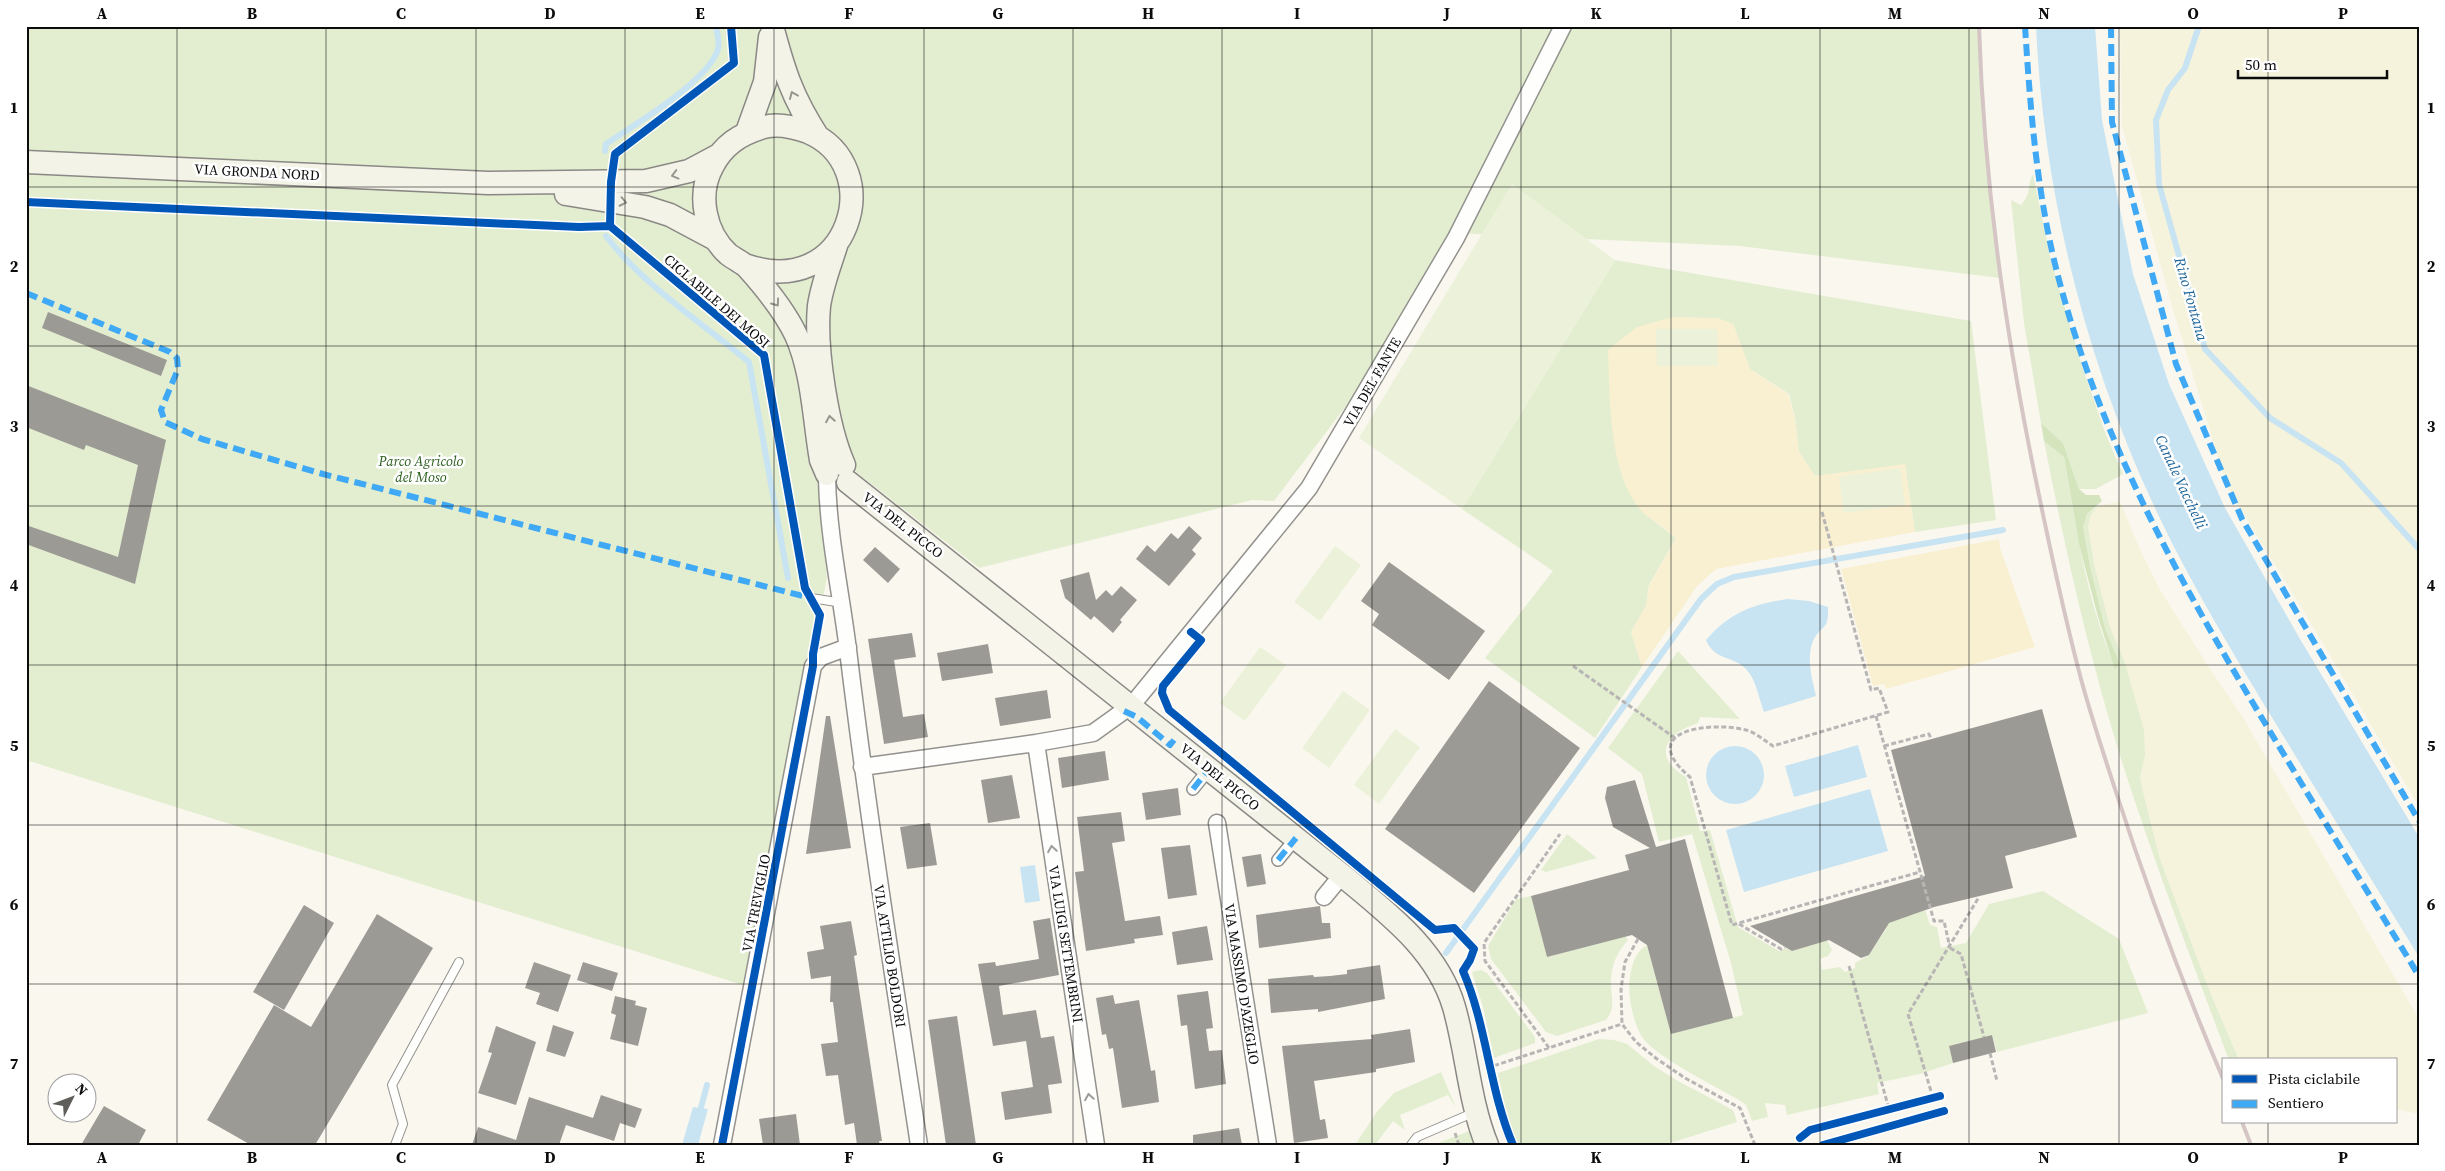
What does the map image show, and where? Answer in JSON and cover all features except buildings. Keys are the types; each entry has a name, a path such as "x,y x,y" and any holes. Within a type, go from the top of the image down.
{"main road":[{"path":"747,132 765,82 772,26"},
{"path":"772,26 786,76 798,106 818,137 836,153 848,175 852,199 848,224 836,246 821,260 803,269 790,272 764,272 745,265 728,254 715,239 706,218 704,196 708,174 718,155 747,132 771,125 795,127 818,137"},
{"name":"VIA GRONDA NORD","path":"26,162 488,183 646,180 689,171 718,155"},
{"name":"VIA GRONDA NORD","path":"488,183 611,200 645,207 670,215 715,239"},
{"name":"VIA ATTILIO BOLDORI","path":"836,246 820,304 818,345 838,477"},
{"name":"VIA ATTILIO BOLDORI","path":"745,265 786,316 796,335 804,358 821,460 838,477"},
{"name":"VIA DEL PICCO","path":"838,477 1128,708 1174,740 1342,874 1400,925 1432,959 1444,981 1480,1071 1477,1111 1487,1145"}],"street":[{"name":"VIA DEL FANTE","path":"1128,708 1309,488 1456,238 1564,26"},
{"name":"VIA ATTILIO BOLDORI","path":"838,477 830,525 848,648 862,766 919,1145"},
{"name":"VIA TREVIGLIO","path":"722,1145 813,666 821,656 848,648"},
{"path":"862,766 1036,743 1093,733 1128,708"},
{"name":"VIA LUIGI SETTEMBRINI","path":"1036,743 1096,1145"},
{"path":"1193,789 1209,769"},
{"name":"VIA MASSIMO D'AZEGLIO","path":"1217,823 1268,1145"},
{"path":"1278,860 1296,838"},
{"path":"1324,897 1342,874"}],"lane":[{"path":"810,598 842,603"},
{"path":"395,1145 403,1124 392,1085 459,962"},
{"path":"1411,1145 1417,1137 1477,1111"}],"path":[{"path":"1822,512 1870,690 1879,688 1888,712 1773,746 1747,730 1699,727 1682,732 1675,738 1670,748 1672,759 1690,777 1732,926 1920,872"},
{"path":"1573,666 1675,738"},
{"path":"1876,716 1934,921 1944,921 1950,948 1961,954 1984,1037"},
{"path":"1884,746 1929,734 1931,739"},
{"path":"1549,1048 1485,961 1484,943 1560,834"},
{"path":"1924,1100 1936,1097 1908,1014 1950,948 1979,897"},
{"path":"1738,924 1782,949 1785,947"},
{"path":"1638,939 1625,962 1621,989 1622,1024 1636,1042 1657,1059 1685,1078 1740,1108 1755,1145"},
{"path":"1849,966 1889,1109"},
{"path":"1480,1071 1622,1024"},
{"path":"1990,1054 1997,1082"},
{"path":"1480,1071 1488,1058"},
{"path":"1480,1071 1492,1076"},
{"path":"1881,1111 1898,1107"}],"shaded area":[{"path":"2120,26 2419,26 2419,807 2312,625 2227,487 2172,306 2122,126"},
{"path":"2120,501 2141,552 2159,588 2242,716 2419,1019 2419,1114 2398,1109 2398,1058 2238,1058 2210,992 2160,859 2140,777 2145,755 2125,663 2110,627 2094,564 2088,526 2091,515 2098,506"}],"green space":[{"name":"Parco Agricolo del Moso","path":"26,26 1979,26 1983,136 2000,278 1740,246 1452,233 1377,365 1274,501 1252,500 979,568 814,439 827,578 743,985 26,760"},
{"path":"2033,174 2051,261 2083,369 2106,435 2123,474 2096,489 2079,489 2063,443 2041,423 2024,323 2011,200 2021,205 2027,196"},
{"path":"1512,184 1615,260 1462,509 1359,438"},
{"path":"1615,260 1971,321 1996,520 1915,532 1905,465 1815,476 1799,452 1795,418 1789,394 1750,369 1733,324 1645,514 1676,538 1649,585 1646,606 1631,632 1642,667 1595,738 1485,658 1553,571 1462,509"},
{"path":"1656,329 1717,329 1718,366 1657,366"},
{"path":"2041,423 2063,443 2079,489 2086,495 2099,495 2102,501 2087,514 2083,527 2105,628 2120,664 2115,670 2098,617 2079,544 2064,457 2044,441"},
{"path":"2044,441 2064,457 2078,538 2090,592 2106,645 2116,670 2120,664 2105,628 2083,527 2087,514 2098,506 2091,515 2088,526 2094,564 2110,627 2125,663 2144,730 2145,755 2140,777 2160,859 2210,992 2238,1058 2228,1058 2184,941 2130,788 2096,673"},
{"path":"1900,468 1905,505 1844,513 1839,477"},
{"path":"1335,546 1361,565 1320,621 1294,602"},
{"path":"1260,647 1286,665 1245,721 1220,703"},
{"path":"1678,651 1740,719 1700,717 1698,723 1687,727 1671,739 1667,746 1666,754 1669,762 1675,769 1686,777 1700,831 1710,830 1738,927 1779,951 1787,948 1792,951 1827,940 1832,950 1828,956 1820,959 1822,970 1840,967 1845,972 1855,968 1855,963 1869,955 1886,929 1881,926 1925,910 1930,925 1937,927 1941,948 1966,943 1989,904 2043,891 2119,939 2148,1013 1997,1052 1992,1035 1949,1046 1953,1063 1920,1074 1877,1083 1879,1094 1787,1115 1785,1105 1765,1103 1768,1117 1752,1121 1746,1105 1660,1054 1642,1037 1636,1024 1630,1000 1629,984 1633,963 1640,951 1647,945 1671,1034 1743,1015 1731,963 1692,834 1659,842 1642,774 1608,748"},
{"path":"1343,691 1370,710 1329,768 1302,748"},
{"path":"1395,729 1420,747 1379,804 1354,785"},
{"path":"1567,834 1597,858 1546,872 1541,870"},
{"path":"1531,896 1547,957 1625,936 1628,940 1621,948 1614,963 1611,979 1612,1005 1606,1020 1557,1036 1546,1032 1491,959 1488,946 1516,899"},
{"path":"1481,970 1487,973 1535,1037 1535,1043 1494,1058 1483,1007 1472,972"},
{"path":"1599,1039 1614,1040 1627,1044 1654,1066 1678,1081 1733,1110 1737,1122 1664,1145 1517,1145 1506,1113 1498,1073"},
{"path":"1441,1072 1456,1108 1448,1095 1400,1115 1405,1130 1393,1121 1375,1145 1355,1145 1376,1113 1394,1093"},
{"path":"1469,1131 1474,1145 1433,1145"}],"sand":[{"path":"1673,317 1718,318 1733,324 1750,369 1788,394 1795,418 1799,452 1815,476 1905,464 1915,532 1716,569 1697,586 1642,667 1631,632 1646,606 1649,586 1676,538 1646,515 1634,500 1624,481 1618,460 1611,414 1608,350 1637,327"},
{"path":"1999,539 2000,548 2035,647 1886,689 1884,684 1873,686 1841,569"}],"water":[{"name":"Canale Vacchelli","path":"2036,26 2095,26 2102,120 2133,274 2169,384 2225,508 2300,639 2419,837 2419,957 2229,646 2172,543 2143,482 2095,356 2061,226 2049,160"},
{"path":"1788,599 1809,601 1828,607 1826,624 1813,641 1810,655 1810,668 1816,696 1764,712 1755,684 1746,669 1719,655 1710,647 1706,640 1715,630 1742,611"},
{"path":"1858,745 1867,777 1794,797 1785,766"},
{"path":"1735,746 1746,748 1756,754 1762,764 1764,775 1762,786 1756,796 1746,802 1735,804 1724,802 1714,796 1708,786 1706,775 1708,764 1714,754 1724,748"},
{"path":"1870,789 1888,851 1744,892 1726,830"},
{"path":"1035,865 1040,901 1025,903 1020,867"},
{"path":"693,1107 708,1109 698,1145 682,1145"}],"waterway":[{"path":"605,151 606,144 669,101 701,75 712,61 719,47 716,26"},
{"name":"Rino Fontana","path":"2199,26 2185,68 2168,90 2156,120 2159,184 2205,349 2270,418 2341,463 2419,549"},
{"path":"606,236 637,271 655,287 749,362 788,578"},
{"path":"1446,953 1701,599 1717,584 1734,577 2003,530"},
{"path":"699,1115 707,1085"}],"railway":[{"path":"1979,26 1991,196 2005,308 2024,419 2062,603 2089,707 2127,826 2180,973 2222,1076"},
{"path":"2243,1124 2251,1145"}],"marked path":[{"path":"2025,26 2038,173 2054,260 2072,326 2094,389 2119,450 2146,510 2176,569 2242,685 2419,976"},
{"path":"2111,26 2112,122 2176,364 2242,519 2419,821"},
{"path":"26,293 170,352 177,358 178,369 161,410 165,422 202,439 323,474 811,598"},
{"path":"1124,711 1137,717 1170,745 1174,740"},
{"path":"1193,789 1209,769"},
{"path":"1278,860 1296,838"}],"cycle path":[{"name":"CICLABILE DEI MOSI","path":"722,1145 813,666 813,654 820,615 805,588 764,355 610,226 611,182 615,154 734,63 731,26"},
{"path":"26,202 579,227 610,226"},
{"path":"1191,632 1201,640 1163,686 1162,693 1169,710 1435,930 1454,928 1474,949 1463,971 1478,1014 1498,1102 1513,1145"},
{"path":"1800,1138 1810,1130 1940,1096"},
{"path":"1823,1145 1944,1111"}]}
